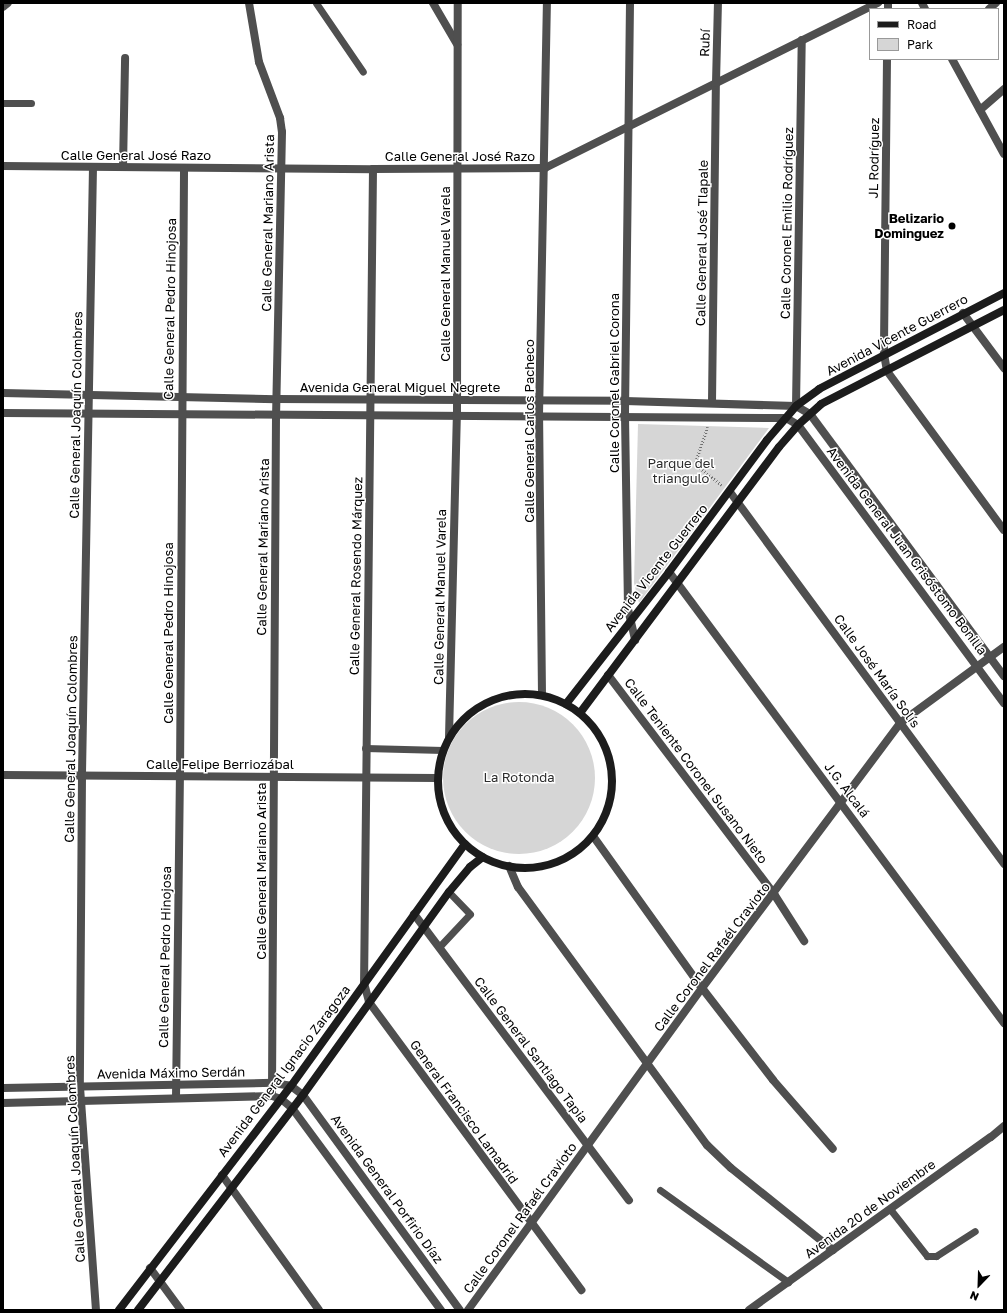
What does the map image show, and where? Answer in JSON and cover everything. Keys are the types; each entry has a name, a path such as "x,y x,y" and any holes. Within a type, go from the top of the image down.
{"main road":[{"name":"Avenida Vicente Guerrero","path":"566,704 730,492 767,440 796,406 819,389 1004,293"},
{"name":"Avenida Vicente Guerrero","path":"580,713 739,503 779,447 798,425 821,404 888,371 1004,310"},
{"path":"520,693 542,695 566,704 580,713 596,730 607,750 612,772 611,795 605,817 592,836 579,849 564,859 552,863 528,868 509,866 483,857 465,844 453,830 444,814 439,797 437,778 443,750 449,737 462,720 479,706 492,700 520,693"},
{"name":"Avenida General Ignacio Zaragoza","path":"119,1310 291,1086 465,844"},
{"name":"Avenida General Ignacio Zaragoza","path":"138,1310 303,1095 449,892 470,867 483,857"}],"street":[{"path":"3,7 8,3"},
{"name":"Calle General Mariano Arista","path":"249,3 259,62 280,118 282,132 276,399 272,1096"},
{"path":"433,3 458,45"},
{"name":"Calle General Manuel Varela","path":"449,737 457,416 458,3"},
{"name":"Calle General Carlos Pacheco","path":"542,695 539,415 545,168 547,3"},
{"name":"Calle Coronel Gabriel Corona","path":"630,3 625,416 630,621 635,640"},
{"name":"Rubí","path":"716,83 718,3"},
{"name":"Calle General José Razo","path":"3,166 373,169 545,168 878,3"},
{"name":"Calle Coronel Emilio Rodríguez","path":"796,406 802,40"},
{"path":"123,167 125,58"},
{"name":"JL Rodríguez","path":"887,60 884,354 888,371"},
{"path":"953,60 1004,154"},
{"name":"Calle General José Tlapale","path":"712,402 716,83"},
{"path":"980,110 1004,89"},
{"name":"Calle General Joaquín Colombres","path":"93,167 82,775 80,1087 96,1310"},
{"name":"Calle General Pedro Hinojosa","path":"176,1098 180,776 181,397 184,168"},
{"name":"Calle General Rosendo Márquez","path":"364,983 365,748 373,169"},
{"path":"963,314 1004,368"},
{"path":"888,371 1004,530"},
{"name":"Avenida General Miguel Negrete","path":"3,393 276,399 457,399 712,402 796,406"},
{"name":"Avenida General Juan Crisóstomo Bonilla","path":"796,406 810,414 1004,676"},
{"path":"3,413 276,416 539,415 786,418"},
{"name":"Avenida General Juan Crisóstomo Bonilla","path":"786,418 798,425 1004,702"},
{"name":"Calle José María Solís","path":"730,492 1004,864"},
{"name":"J.G. Alcalá","path":"669,572 1004,1023"},
{"name":"Calle Coronel Rafaél Cravioto","path":"468,1310 702,988 842,803 900,723 1004,647"},
{"name":"Calle Teniente Coronel Susano Nieto","path":"608,675 774,894 804,941"},
{"name":"Calle Felipe Berriozábal","path":"3,775 437,778"},
{"path":"592,836 702,988 773,1080 832,1150"},
{"path":"509,866 518,886 707,1145 719,1158 833,1250"},
{"name":"Calle General Santiago Tapia","path":"414,914 629,1200"},
{"name":"General Francisco Lamadrid","path":"364,983 369,1002 581,1290"},
{"name":"Avenida Máximo Serdán","path":"3,1088 273,1083 291,1086"},
{"name":"Avenida General Porfirio Díaz","path":"291,1086 303,1095 460,1310"},
{"name":"Avenida Máximo Serdán","path":"3,1103 272,1096 281,1099"},
{"path":"281,1099 292,1108 441,1310"},
{"name":"Avenida 20 de Noviembre","path":"749,1310 991,1137 1004,1126"},
{"path":"222,1175 319,1310"},
{"path":"150,1268 181,1310"}],"lane":[{"path":"316,3 364,72"},
{"path":"3,103 31,104"},
{"path":"365,748 443,750"},
{"path":"439,947 470,914 449,892"},
{"path":"660,1190 788,1282"},
{"path":"890,1209 927,1256 936,1256 976,1231"}],"path":[{"path":"711,418 696,464 730,492"}],"green space":[{"name":"Parque del triangulo","path":"638,424 769,428 639,603 634,583"},
{"name":"La Rotonda","path":"526,702 548,707 568,719 578,729 590,749 594,763 594,793 590,807 578,827 568,837 548,849 534,853 512,854 490,849 470,837 460,827 448,807 444,793 443,771 448,749 460,729 470,719 490,707 504,703"}],"place":[{"name":"Belizario Dominguez","path":"952,226"}]}
